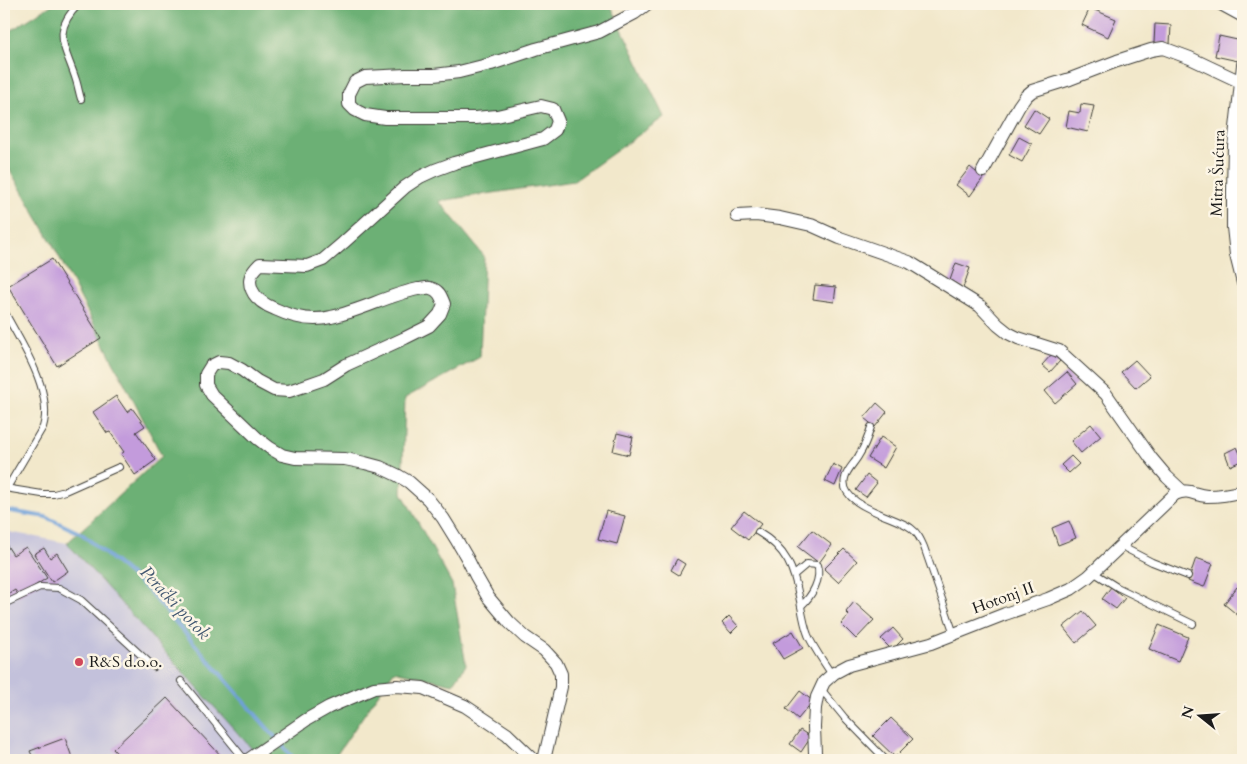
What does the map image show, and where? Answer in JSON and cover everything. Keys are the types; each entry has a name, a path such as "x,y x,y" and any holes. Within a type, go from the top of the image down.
{"street":[{"path":"544,760 561,687 561,674 556,663 544,650 509,622 488,597 456,539 428,499 397,474 365,462 345,459 295,458 270,448 212,395 206,385 206,374 211,366 219,362 229,363 274,390 290,391 324,379 346,365 429,326 440,314 444,304 440,293 429,287 410,291 330,318 298,318 283,313 259,300 249,284 252,272 260,264 308,266 323,260 405,187 420,178 454,163 543,139 555,130 558,121 553,109 541,106 497,116 475,118 385,118 365,115 355,110 349,104 349,94 356,82 366,77 434,75 459,72 491,64 599,32 628,18 647,4"},
{"path":"1221,4 1243,16"},
{"path":"983,170 1019,106 1032,91 1070,80 1117,60 1163,48 1198,61 1241,82"},
{"name":"Mitra Šućura","path":"1243,65 1234,146 1238,169 1233,227 1236,255 1243,283"},
{"path":"737,216 756,215 811,225 830,234 909,262 980,306 1008,333 1059,351 1106,394 1151,458 1182,491 1205,496 1243,491"},
{"name":"Hotonj II","path":"817,760 815,753 815,708 817,697 824,682 832,675 848,665 931,643 1048,599 1071,588 1093,572 1175,494 1182,491"},
{"path":"249,759 306,720 329,707 374,688 397,686 423,688 464,706 507,734 534,760"}],"lane":[{"path":"79,4 73,9 64,24 62,43 77,82 81,99"},
{"path":"4,311 37,376 46,410 43,427 5,488 54,494 119,467"},
{"path":"872,427 860,455 848,470 844,479 845,488 850,496 860,504 910,527 918,534 954,634"},
{"path":"758,532 780,548 788,560 794,576 808,634 832,675"},
{"path":"1120,546 1152,562 1188,576"},
{"path":"794,576 807,564 817,565 820,571 814,588 801,606"},
{"path":"1093,572 1117,587 1193,624"},
{"path":"4,604 40,587 59,588 81,600 154,667"},
{"path":"181,681 249,759"},
{"path":"821,689 844,717 886,760"}],"shaded area":[{"path":"4,531 67,543 262,760 4,760"}],"green space":[{"path":"53,4 610,4 664,117 574,181 439,201 484,256 480,357 405,398 402,493 452,584 466,665 453,684 394,671 333,760 262,760 67,543 162,456 52,243 4,160 4,35"}],"building":[{"path":"1090,8 1116,19 1108,37 1082,25"},
{"path":"1155,24 1171,25 1170,44 1154,43"},
{"path":"1219,36 1242,41 1238,61 1215,56"},
{"path":"1081,104 1094,106 1088,132 1066,127 1069,111 1080,113"},
{"path":"1034,109 1049,119 1039,134 1024,125"},
{"path":"1019,137 1032,144 1022,162 1009,155"},
{"path":"970,167 983,178 970,196 956,185"},
{"path":"52,259 101,338 57,366 8,286"},
{"path":"956,263 970,268 963,288 949,283"},
{"path":"815,285 836,287 834,302 813,299"},
{"path":"1052,354 1060,361 1050,372 1042,365"},
{"path":"1135,360 1150,376 1136,388 1121,372"},
{"path":"1067,372 1077,384 1055,403 1045,391"},
{"path":"116,396 127,412 132,408 145,426 136,432 156,460 135,475 121,454 124,452 110,432 107,433 93,412"},
{"path":"877,403 887,412 875,427 864,418"},
{"path":"1091,424 1101,436 1081,453 1071,441"},
{"path":"617,433 633,437 629,455 613,451"},
{"path":"881,437 896,447 884,468 868,458"},
{"path":"1237,447 1243,460 1230,466 1225,453"},
{"path":"1071,456 1079,464 1069,473 1061,465"},
{"path":"833,464 842,469 835,486 825,481"},
{"path":"867,475 877,483 866,497 856,490"},
{"path":"606,511 625,516 617,544 598,539"},
{"path":"744,511 761,524 748,540 731,527"},
{"path":"1069,521 1076,538 1058,545 1052,528"},
{"path":"812,530 832,545 819,563 798,547"},
{"path":"4,541 13,555 26,547 47,578 19,596 15,590 4,597"},
{"path":"44,548 50,558 57,553 68,571 52,582 34,554"},
{"path":"844,549 857,561 838,582 824,569"},
{"path":"1196,558 1213,564 1204,587 1188,581"},
{"path":"677,559 685,564 679,575 671,570"},
{"path":"1111,587 1125,598 1116,609 1102,599"},
{"path":"1237,587 1243,592 1243,613 1240,617 1224,604"},
{"path":"854,602 874,620 856,639 841,624 849,615 846,612"},
{"path":"1083,611 1096,626 1076,643 1063,627"},
{"path":"729,616 738,626 731,633 722,623"},
{"path":"1159,625 1188,637 1178,661 1149,649"},
{"path":"893,628 903,639 892,650 881,639"},
{"path":"793,631 803,648 783,659 773,643"},
{"path":"800,691 813,701 798,719 786,709"},
{"path":"167,698 225,760 123,760 113,749"},
{"path":"891,718 913,739 895,757 873,736"},
{"path":"800,730 811,737 801,752 790,744"},
{"path":"65,738 73,760 34,760 30,751"}],"waterway":[{"name":"Perački potok","path":"4,510 46,517 82,534 147,589 295,760"}],"place":[{"name":"R&S d.o.o.","path":"79,662"}]}
